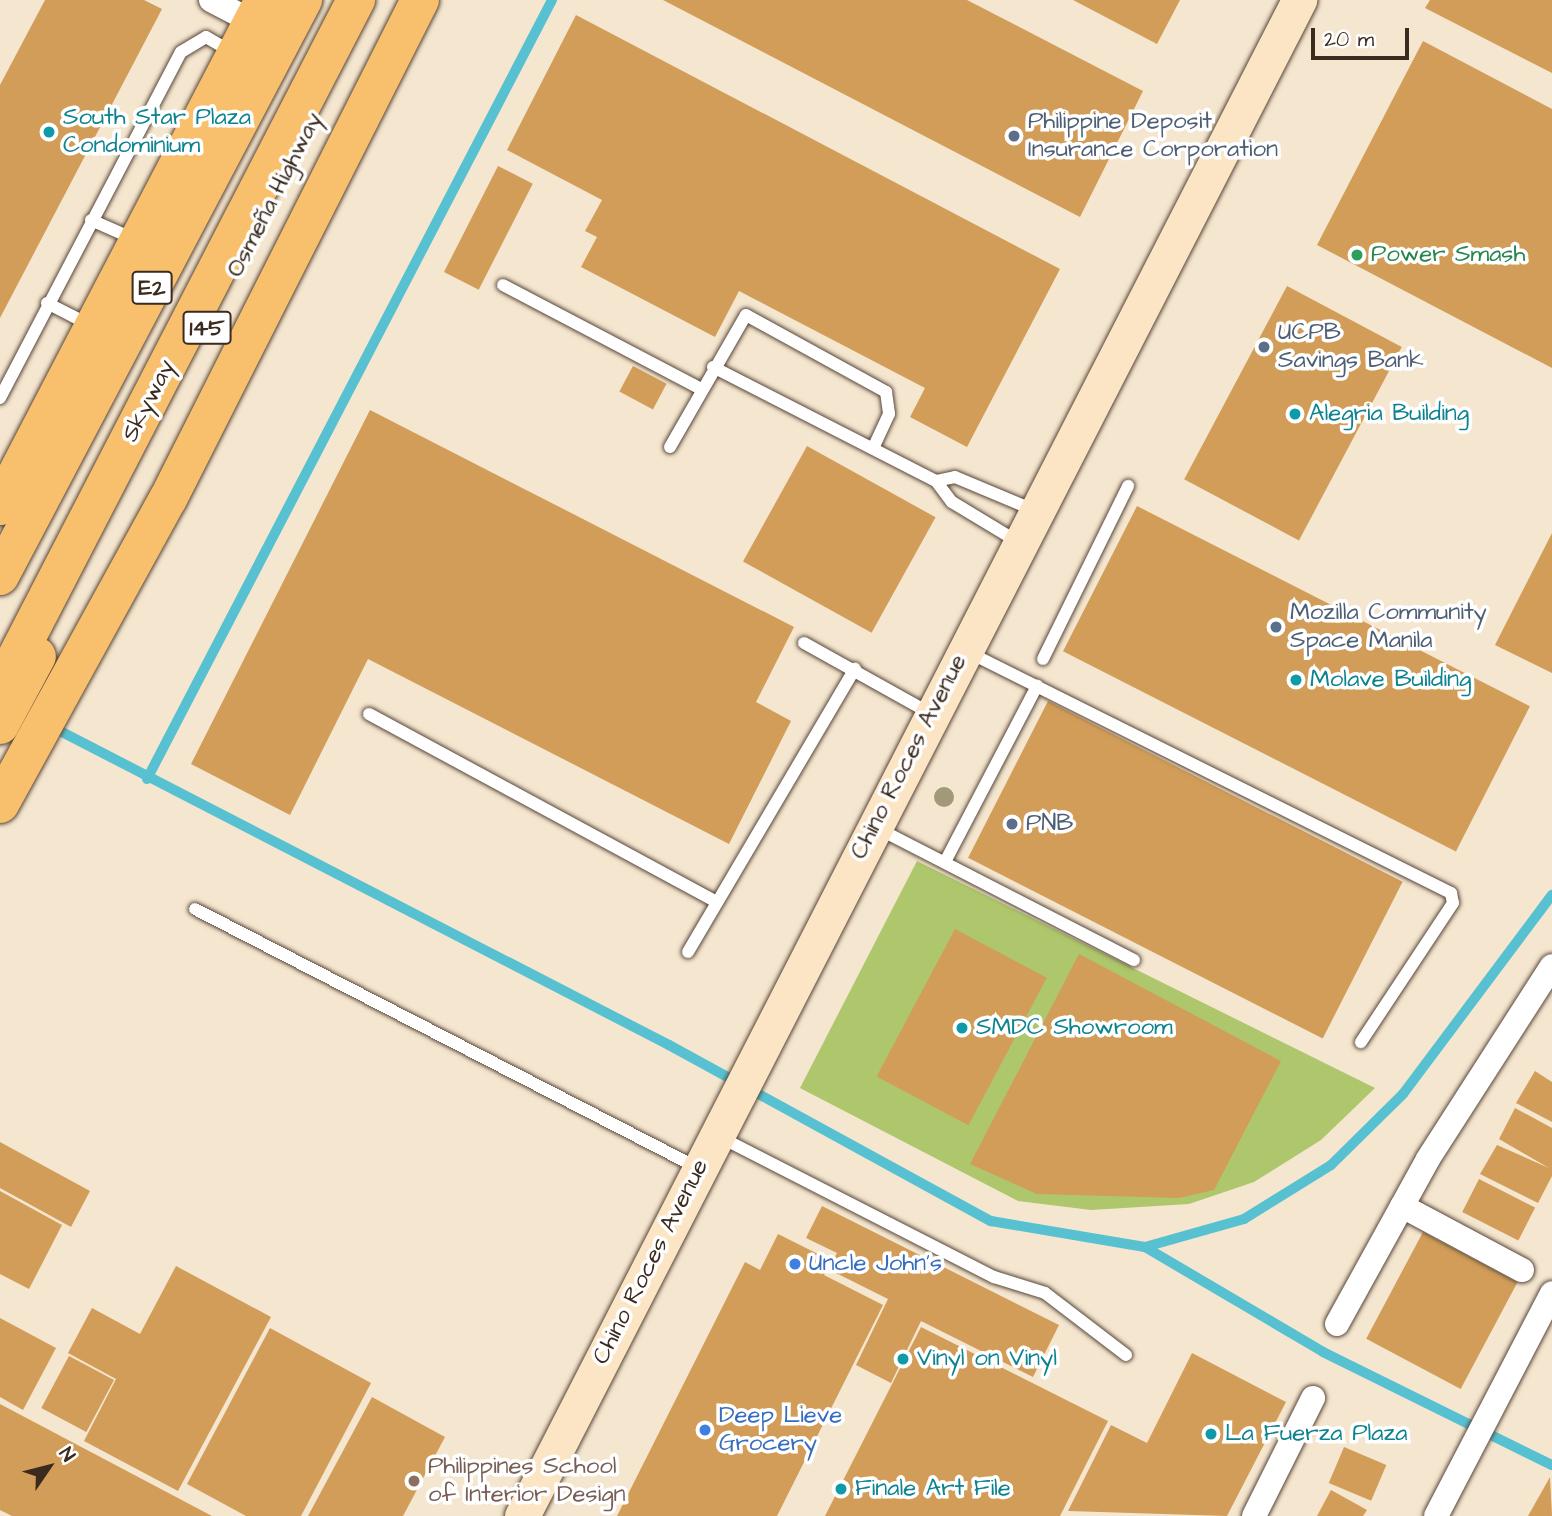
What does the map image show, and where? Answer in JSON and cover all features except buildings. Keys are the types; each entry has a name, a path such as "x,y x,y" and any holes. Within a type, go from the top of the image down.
{"main road":[{"name":"Skyway","path":"0,576 303,0"},
{"name":"Skyway","path":"0,690 356,0"},
{"name":"Osmeña Highway","path":"0,725 375,0"},
{"path":"0,804 168,499 419,0"},
{"name":"Chino Roces Avenue","path":"522,1516 963,649 1021,543 1299,0"},
{"path":"3,493 251,25"}],"street":[{"path":"211,0 251,25"},
{"path":"1337,1324 1402,1206 1552,966"},
{"path":"1402,1206 1522,1270"},
{"path":"1436,1516 1552,1293"},
{"path":"1254,1516 1313,1398"}],"lane":[{"path":"0,398 47,303 181,52 206,37 251,25"},
{"path":"91,220 138,240"},
{"path":"503,285 701,388"},
{"path":"47,303 93,326"},
{"path":"670,447 713,367 746,315 859,371 892,403 873,449"},
{"path":"713,367 936,481 952,502 1021,543"},
{"path":"936,481 955,477 1037,511"},
{"path":"1043,659 1128,486"},
{"path":"804,643 855,669 930,714"},
{"path":"963,649 1451,893 1453,903 1362,1042"},
{"path":"688,952 715,901 855,669"},
{"path":"945,862 1037,686"},
{"path":"369,713 715,901"},
{"path":"874,826 1134,960"},
{"path":"195,909 698,1168"},
{"path":"715,1134 994,1277 1045,1293 1126,1355"}],"green space":[{"path":"917,861 1375,1088 1321,1140 1254,1182 1189,1204 1091,1210 1018,1201 800,1088"}],"waterway":[{"path":"147,779 552,0"},
{"path":"62,732 669,1045 991,1221 1145,1247 1323,1352 1552,1465"},
{"path":"1145,1247 1244,1219 1331,1165 1403,1094 1552,895"}],"place":[{"name":"South Star Plaza Condominium","path":"49,132"},
{"name":"Philippine Deposit Insurance Corporation","path":"1014,136"},
{"name":"Power Smash","path":"1357,255"},
{"name":"UCPB Savings Bank","path":"1264,347"},
{"name":"Alegria Building","path":"1295,414"},
{"name":"Mozilla Community Space Manila","path":"1276,627"},
{"name":"Molave Building","path":"1296,680"},
{"name":"PNB","path":"1012,824"},
{"name":"SMDC Showroom","path":"962,1028"},
{"name":"Uncle John's","path":"795,1264"},
{"name":"Vinyl on Vinyl","path":"903,1359"},
{"name":"Deep Lieve Grocery","path":"705,1430"},
{"name":"La Fuerza Plaza","path":"1211,1434"},
{"name":"Philippines School of Interior Design","path":"414,1481"},
{"name":"Finale Art File","path":"841,1489"}]}
